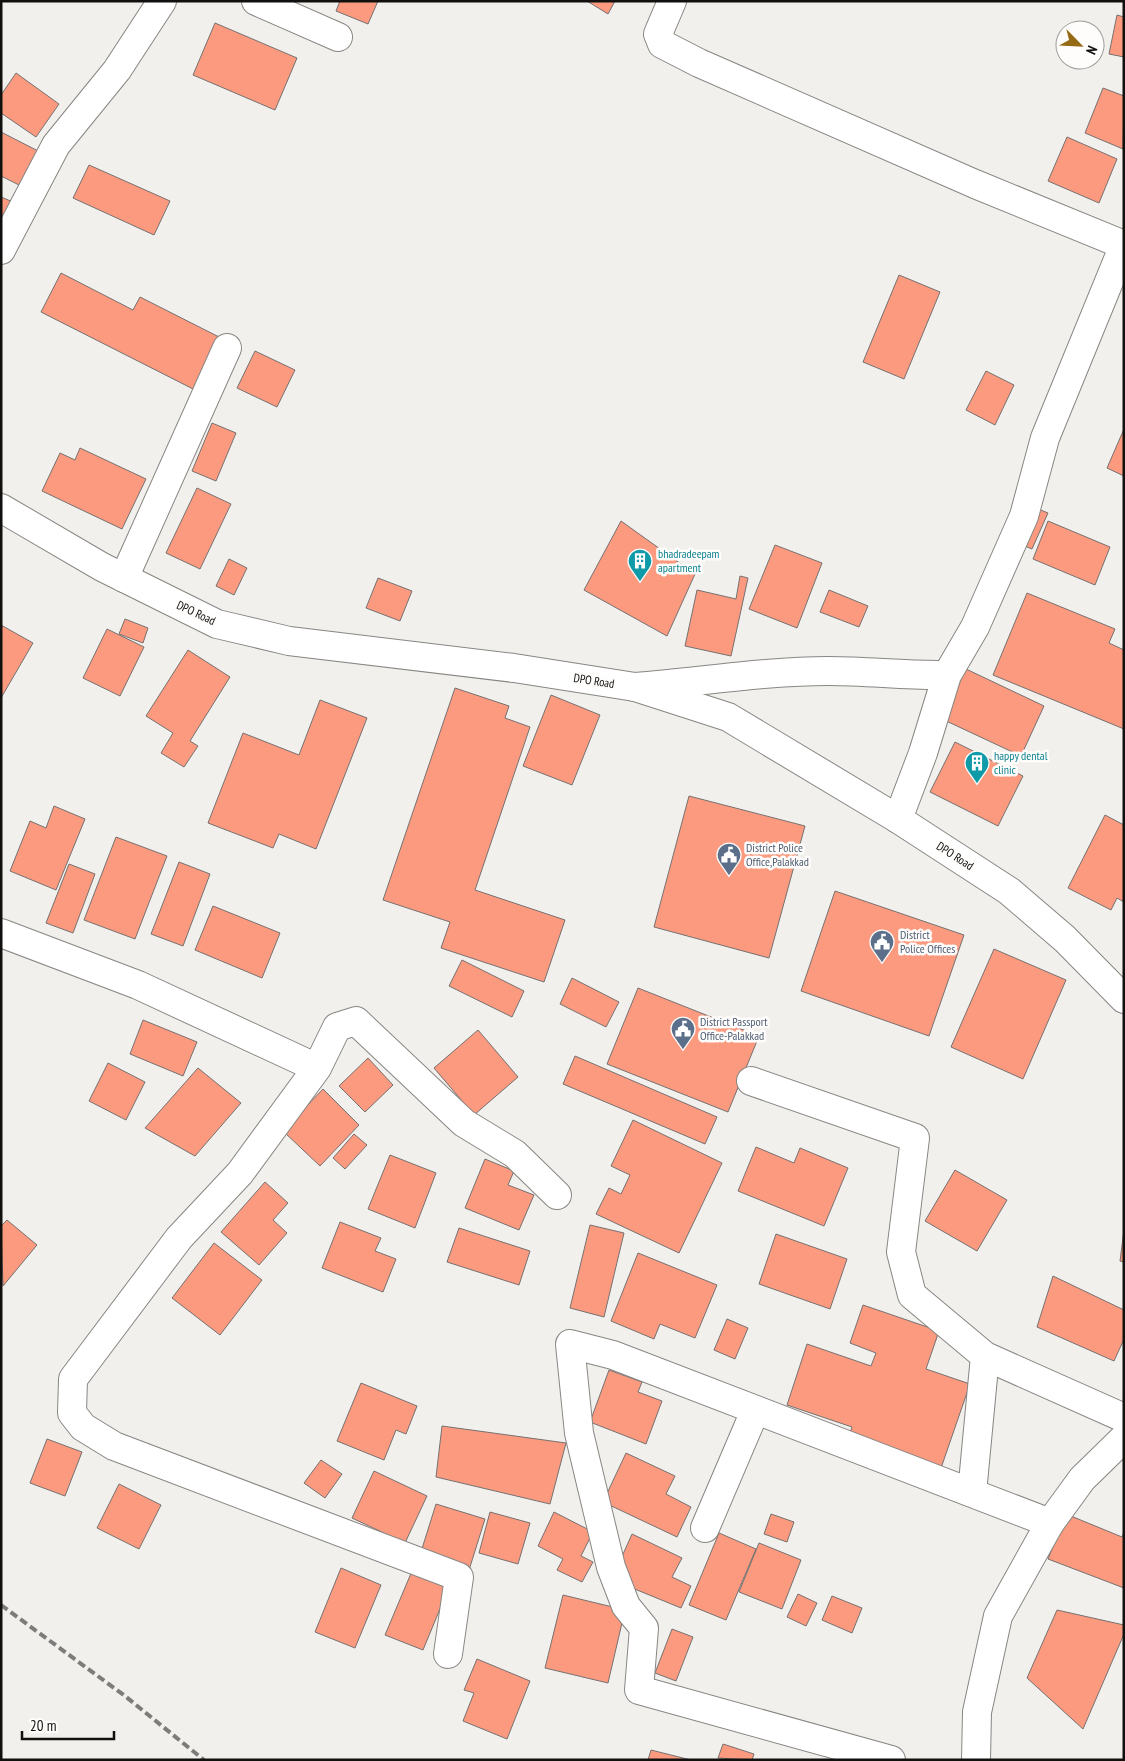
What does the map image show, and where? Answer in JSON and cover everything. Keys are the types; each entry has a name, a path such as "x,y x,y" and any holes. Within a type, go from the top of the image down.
{"street":[{"path":"1,250 56,145 117,70 162,1"},
{"path":"256,1 338,37"},
{"path":"672,1 658,34 662,44 699,63 966,180 1124,245 1045,438 1024,516 975,627 947,675 923,753 898,819"},
{"path":"124,578 227,348"},
{"name":"DPO Road","path":"1,508 124,578 217,624 289,641 514,668 635,687 728,717 898,819 1009,891 1065,939 1124,999"},
{"path":"635,687 760,674 830,671 909,676 947,675"},
{"path":"1,933 138,985 317,1068"},
{"path":"448,1654 460,1578 114,1446 83,1428 72,1412 73,1378 179,1238 240,1173 317,1068 337,1027 356,1021 464,1123 515,1154 557,1195"},
{"path":"751,1082 915,1138 901,1252 912,1295 985,1356 1119,1421 1082,1479 1050,1523 998,1616 977,1712 976,1760"},
{"path":"891,1760 639,1690 644,1628 626,1606 610,1567 579,1433 570,1344 613,1355 1050,1523"},
{"path":"972,1494 985,1356"},
{"path":"705,1528 755,1411"}],"building":[{"path":"340,1 378,1 368,24 336,11"},
{"path":"587,1 615,1 608,14"},
{"path":"1117,15 1124,17 1124,57 1109,54"},
{"path":"215,23 297,58 275,110 193,75"},
{"path":"16,73 59,104 36,137 1,113 1,95"},
{"path":"1103,88 1124,96 1123,149 1085,133"},
{"path":"1,132 44,154 27,189 1,176"},
{"path":"1067,137 1117,159 1099,203 1048,181"},
{"path":"89,165 170,201 154,235 73,198"},
{"path":"1,197 13,202 1,227"},
{"path":"61,273 133,310 140,297 225,340 199,392 41,312"},
{"path":"899,275 940,292 904,379 863,362"},
{"path":"255,351 295,370 277,407 237,388"},
{"path":"986,371 1014,385 995,425 966,410"},
{"path":"212,423 236,433 216,481 192,471"},
{"path":"1124,429 1124,476 1107,468"},
{"path":"80,448 146,479 122,529 42,491 60,453 75,460"},
{"path":"197,488 231,504 200,569 166,553"},
{"path":"1036,508 1048,513 1032,549 1020,544"},
{"name":"bhadradeepam apartment","path":"621,521 695,574 667,636 584,590"},
{"path":"1048,521 1110,547 1095,585 1033,559"},
{"path":"775,545 822,563 797,628 749,609"},
{"path":"229,559 247,568 234,595 216,586"},
{"path":"740,576 748,578 731,656 685,646 697,590 736,599"},
{"path":"378,578 412,591 400,621 366,608"},
{"path":"829,590 868,606 859,627 820,612"},
{"path":"1027,593 1115,629 1109,643 1124,650 1124,729 993,675"},
{"path":"125,619 148,628 143,643 119,634"},
{"path":"1,625 33,643 1,698"},
{"path":"107,629 144,647 120,696 83,678"},
{"path":"188,650 230,677 190,741 198,746 184,767 161,753 173,733 146,716"},
{"path":"966,669 1044,706 1021,756 942,719"},
{"path":"455,688 509,706 505,718 530,727 475,890 565,920 544,982 441,948 450,922 383,900"},
{"path":"551,695 600,715 572,785 523,766"},
{"path":"320,700 367,718 316,849 279,834 273,848 208,823 243,733 299,755"},
{"name":"happy dental clinic","path":"955,742 1023,776 998,826 930,792"},
{"name":"District Police Office,Palakkad","path":"689,796 805,826 769,958 654,927"},
{"path":"54,806 85,819 56,890 10,871 30,821 46,828"},
{"path":"1105,815 1124,825 1124,902 1117,898 1111,910 1068,888"},
{"path":"116,837 167,856 135,939 84,920"},
{"path":"179,862 210,874 183,946 151,934"},
{"path":"69,864 95,874 73,933 46,923"},
{"name":"District Police Offices","path":"835,891 964,935 929,1036 801,991"},
{"path":"213,906 280,933 262,978 195,950"},
{"path":"994,949 1066,980 1023,1079 951,1047"},
{"path":"462,960 524,991 512,1017 449,986"},
{"path":"572,978 619,1002 606,1027 560,1004"},
{"name":"District Passport Office-Palakkad","path":"638,988 759,1036 728,1112 607,1064"},
{"path":"143,1020 197,1042 183,1076 130,1054"},
{"path":"478,1030 518,1077 474,1115 434,1068"},
{"path":"575,1056 717,1117 705,1144 563,1084"},
{"path":"368,1058 393,1085 365,1112 339,1086"},
{"path":"108,1063 145,1082 126,1120 89,1101"},
{"path":"198,1068 241,1103 195,1156 145,1128"},
{"path":"323,1089 359,1125 320,1166 283,1131"},
{"path":"633,1120 722,1163 679,1253 596,1214 609,1188 621,1194 630,1175 611,1166"},
{"path":"354,1134 367,1145 345,1169 333,1158"},
{"path":"756,1147 794,1163 800,1148 848,1168 824,1226 738,1191"},
{"path":"390,1155 436,1173 415,1228 368,1209"},
{"path":"485,1159 514,1171 508,1185 534,1195 519,1230 465,1208"},
{"path":"955,1170 1007,1200 977,1251 925,1221"},
{"path":"265,1182 288,1203 273,1220 287,1233 259,1265 221,1232"},
{"path":"7,1220 37,1245 3,1286 1,1226"},
{"path":"340,1222 381,1238 375,1251 396,1259 383,1292 322,1268"},
{"path":"590,1225 624,1233 604,1317 570,1308"},
{"path":"459,1228 530,1251 519,1285 447,1262"},
{"path":"1124,1230 1124,1262 1120,1261"},
{"path":"776,1234 847,1259 830,1309 759,1284"},
{"path":"214,1243 262,1280 220,1335 172,1298"},
{"path":"638,1253 717,1285 695,1338 660,1324 654,1339 611,1321"},
{"path":"1053,1276 1124,1310 1124,1339 1114,1361 1037,1327"},
{"path":"863,1305 939,1331 926,1369 970,1384 940,1471 848,1438 852,1427 787,1405 807,1344 871,1366 876,1353 850,1343"},
{"path":"727,1319 748,1328 735,1359 714,1350"},
{"path":"609,1370 642,1382 638,1392 662,1401 646,1444 590,1422"},
{"path":"361,1383 417,1406 406,1434 396,1430 384,1460 337,1441"},
{"path":"442,1426 566,1443 550,1504 436,1477"},
{"path":"47,1439 82,1452 65,1496 30,1483"},
{"path":"626,1453 675,1476 666,1494 691,1507 677,1537 603,1502"},
{"path":"321,1460 342,1474 325,1498 304,1483"},
{"path":"374,1471 427,1496 405,1543 352,1518"},
{"path":"119,1484 161,1505 139,1549 97,1528"},
{"path":"436,1504 485,1519 469,1570 420,1555"},
{"path":"490,1512 530,1523 518,1564 479,1553"},
{"path":"554,1512 593,1532 581,1556 593,1562 582,1582 557,1570 563,1559 538,1546"},
{"path":"771,1514 794,1522 787,1542 764,1534"},
{"path":"1066,1514 1122,1537 1124,1532 1124,1588 1048,1559"},
{"path":"719,1533 756,1549 726,1620 689,1605"},
{"path":"632,1534 682,1558 672,1577 691,1586 681,1608 620,1583 616,1570"},
{"path":"759,1543 801,1560 782,1609 739,1592"},
{"path":"341,1568 381,1585 355,1648 315,1632"},
{"path":"412,1571 449,1587 423,1650 385,1635"},
{"path":"798,1594 817,1603 806,1626 787,1617"},
{"path":"563,1595 625,1610 608,1683 545,1668"},
{"path":"832,1596 862,1608 852,1633 822,1620"},
{"path":"1057,1610 1124,1625 1124,1634 1083,1729 1027,1678"},
{"path":"672,1629 693,1637 676,1681 655,1673"},
{"path":"477,1659 530,1681 507,1739 463,1721 474,1693 464,1690"},
{"path":"723,1744 754,1754 752,1760 718,1758"},
{"path":"651,1750 691,1760 648,1760"}],"railway":[{"path":"1,1605 125,1696 204,1760"}],"place":[{"name":"bhadradeepam apartment","path":"640,582"},
{"name":"happy dental clinic","path":"977,784"},
{"name":"District Police Office,Palakkad","path":"729,876"},
{"name":"District Police Offices","path":"882,963"},
{"name":"District Passport Office-Palakkad","path":"683,1050"}]}
